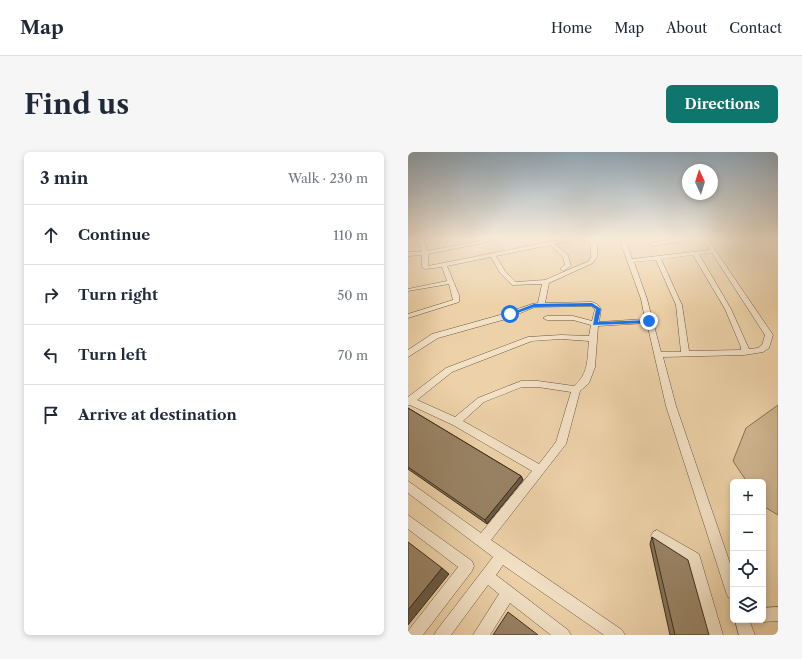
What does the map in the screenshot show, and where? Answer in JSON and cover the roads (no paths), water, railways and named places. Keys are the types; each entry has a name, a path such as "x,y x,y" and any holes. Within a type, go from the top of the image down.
{"street":[{"path":"425,261 425,267 466,261"},
{"path":"496,261 502,272 514,284 546,282 592,261"},
{"path":"563,269 568,266 567,261"},
{"path":"635,261 631,261 659,356 671,406 731,587"},
{"path":"659,261 679,305 685,354"},
{"path":"699,261 728,309 745,347 744,352"},
{"path":"659,356 744,352 760,350 766,346 769,335 721,261"},
{"path":"408,316 457,301 444,265"},
{"path":"410,290 451,282"},
{"path":"541,305 546,282"},
{"path":"408,354 435,336 503,317 534,305 595,305 598,309 592,339 590,368 586,381 576,390 561,444 483,541"},
{"path":"547,318 572,318 595,324 649,321"},
{"path":"540,470 456,422 409,401 449,370 531,339 561,337 592,339"},
{"path":"456,422 480,400 521,384 543,384 576,390"},
{"path":"408,486 502,556 617,635"},
{"path":"408,521 467,566 414,635"},
{"path":"657,536 694,559 715,635"},
{"path":"442,635 502,556"},
{"path":"487,576 564,635"},
{"path":"480,635 509,592"},
{"path":"766,615 778,614"},
{"path":"743,623 747,635"}]}
